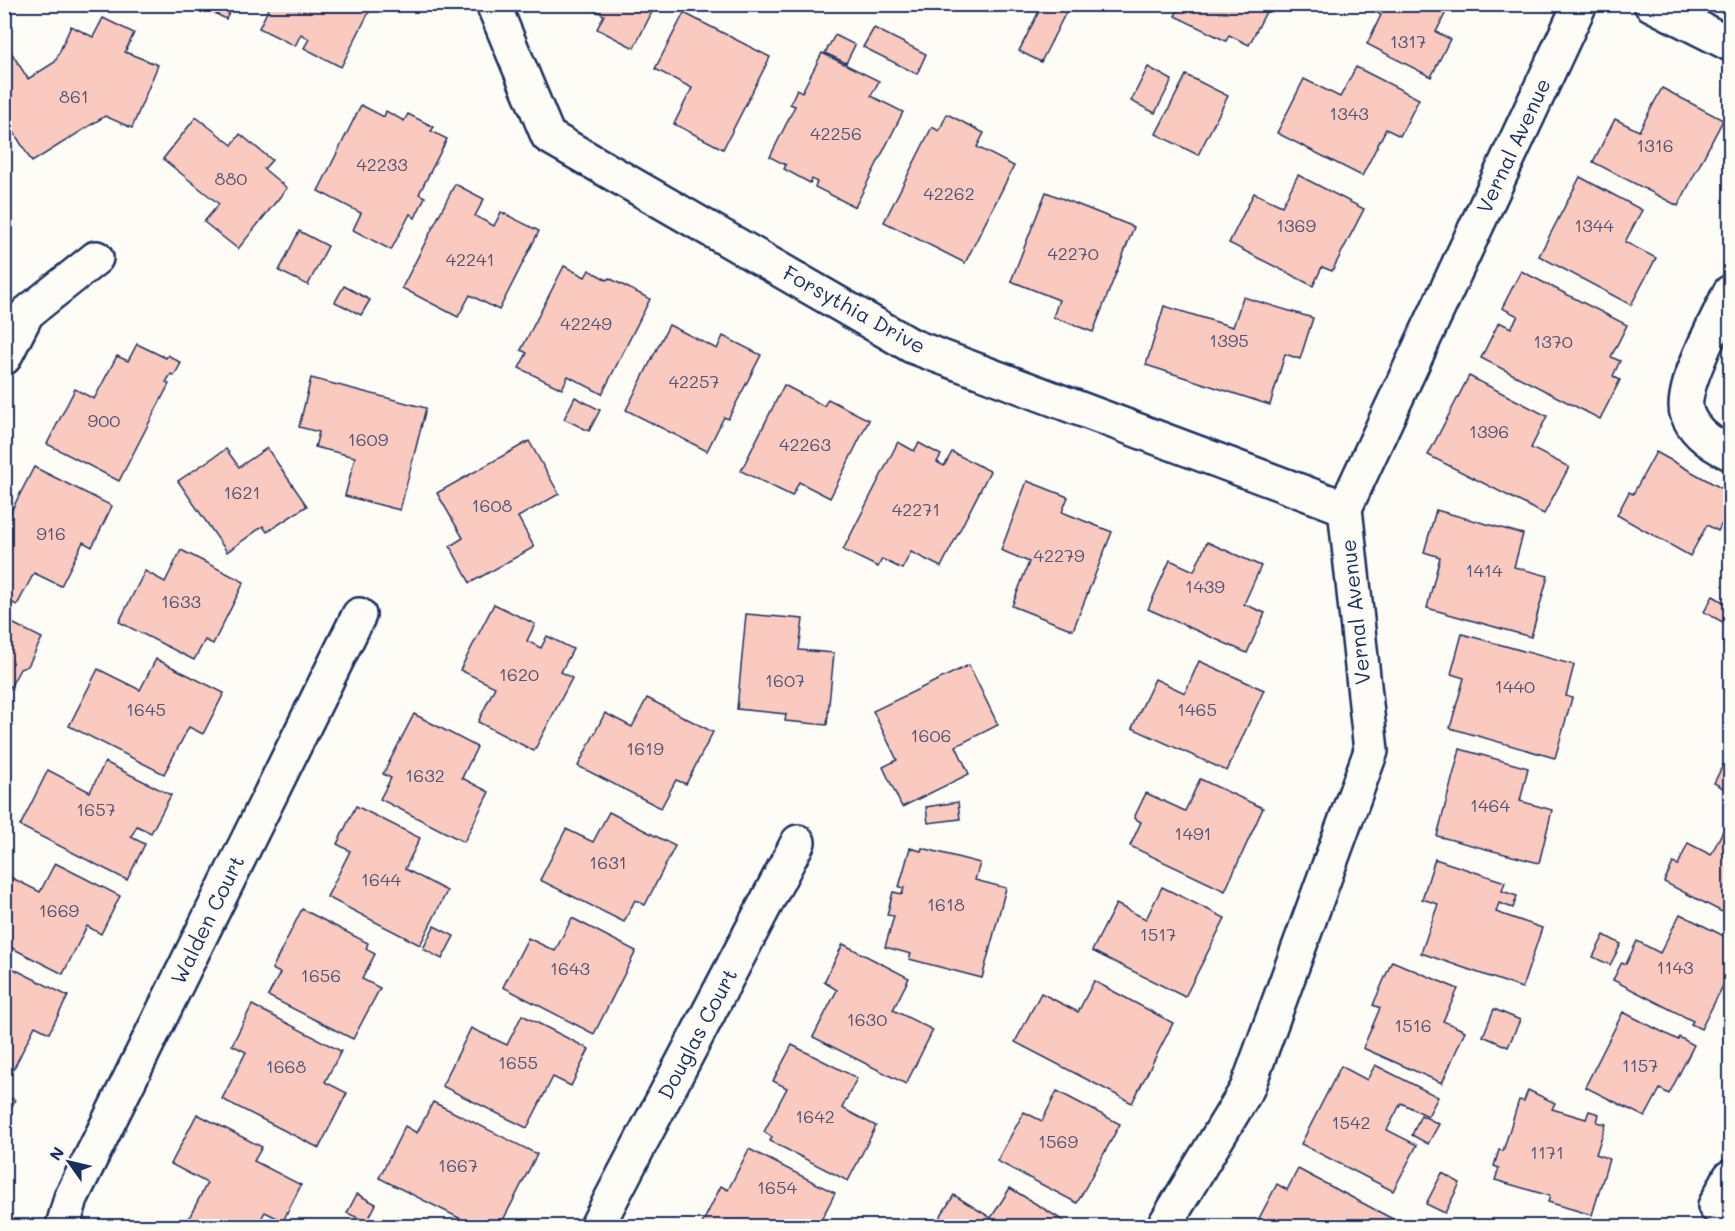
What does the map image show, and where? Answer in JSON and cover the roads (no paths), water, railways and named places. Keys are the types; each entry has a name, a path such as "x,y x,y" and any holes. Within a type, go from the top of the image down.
{"street":[{"name":"Forsythia Drive","path":"493,4 548,136 912,346 1345,508"},
{"name":"Vernal Avenue","path":"1164,1227 1247,1089 1371,751 1345,508 1580,4"},
{"path":"1651,4 1731,44"},
{"path":"4,358 27,313 96,258"},
{"path":"1731,292 1690,378 1687,412 1700,433 1716,446 1731,453"},
{"name":"Walden Court","path":"63,1227 71,1198 358,615"},
{"name":"Douglas Court","path":"597,1227 798,842"},
{"path":"1731,1177 1715,1206 1731,1214"}]}
